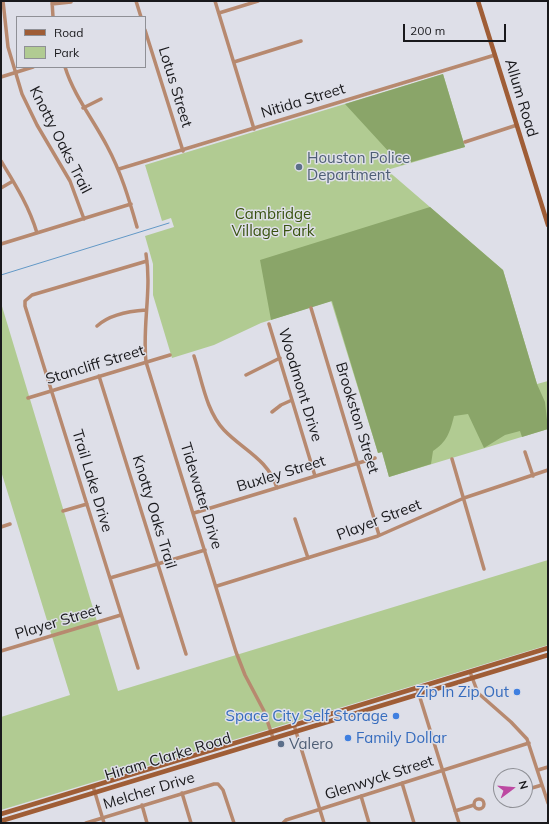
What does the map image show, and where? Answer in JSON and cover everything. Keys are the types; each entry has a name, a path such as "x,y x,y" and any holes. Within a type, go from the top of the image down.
{"main road":[{"name":"Allum Road","path":"478,1 548,225"},
{"name":"Hiram Clarke Road","path":"1,820 273,738 295,728 548,648"},
{"name":"Hiram Clarke Road","path":"418,690 472,677 548,654"},
{"path":"526,655 527,661"},
{"name":"Hiram Clarke Road","path":"1,814 271,732 295,728"},
{"path":"212,750 214,756"},
{"path":"151,769 153,774"},
{"path":"44,801 46,807"}],"street":[{"name":"Knotty Oaks Trail","path":"3,1 7,38 15,72 32,115 70,181 84,219"},
{"path":"136,1 141,16"},
{"path":"215,1 254,129"},
{"path":"219,14 258,1"},
{"path":"53,16 52,2 71,2"},
{"name":"Lotus Street","path":"146,33 183,151"},
{"path":"234,62 301,40"},
{"name":"Nitida Street","path":"118,169 183,151 495,55"},
{"path":"1,77 29,68"},
{"path":"65,68 83,108 106,144 118,169 131,204 137,227"},
{"path":"83,108 101,99"},
{"path":"465,142 517,125"},
{"path":"1,161 32,216 37,233"},
{"path":"1,188 13,180"},
{"path":"1,244 131,204"},
{"name":"Tidewater Drive","path":"146,254 148,280 144,332 146,362 217,586 236,652 245,675 264,710 273,738"},
{"name":"Trail Lake Drive","path":"138,668 25,306 26,301 32,295 147,261"},
{"name":"Brookston Street","path":"311,308 379,535"},
{"path":"97,326 102,321 121,314 146,310"},
{"name":"Woodmont Drive","path":"269,324 315,476"},
{"name":"Stancliff Street","path":"28,398 170,355"},
{"path":"194,356 209,404 223,429 268,468 273,476 276,488"},
{"path":"246,375 280,358"},
{"name":"Knotty Oaks Trail","path":"99,376 186,654"},
{"path":"272,412 281,405 292,400"},
{"path":"525,452 533,476"},
{"name":"Buxley Street","path":"194,513 375,458"},
{"path":"452,459 484,569"},
{"name":"Player Street","path":"217,586 379,535 464,498 548,470"},
{"path":"63,511 87,504"},
{"path":"295,519 308,558"},
{"path":"1,527 10,524"},
{"path":"110,578 205,550"},
{"name":"Player Street","path":"1,651 121,615"},
{"path":"470,672 478,693 523,733 529,744 548,803"},
{"path":"418,690 458,823"},
{"path":"295,728 324,823"},
{"name":"Glenwyck Street","path":"282,823 286,820 320,809 529,744"},
{"path":"538,770 548,767"},
{"path":"402,783 414,823"},
{"name":"Melcher Drive","path":"86,823 142,805 218,784 223,790 234,823"},
{"path":"533,788 542,785"},
{"path":"93,786 104,823"},
{"path":"182,794 191,823"},
{"path":"361,796 369,823"},
{"path":"142,805 147,823"},
{"path":"455,811 474,805"}],"green space":[{"name":"Cambridge Village Park","path":"443,74 465,147 387,170 503,270 537,384 548,381 548,429 389,477 382,452 378,453 331,301 261,323 214,345 172,358 153,295 153,264 145,236 174,227 171,218 162,221 145,165"},
{"path":"443,74 465,147 401,165 345,104"},
{"path":"430,207 503,270 537,384 545,402 548,429 522,437 520,431 505,435 484,448 468,414 454,416 445,440 433,451 431,464 389,477 382,452 378,453 332,301 271,320 260,260"},
{"path":"1,303 118,691 548,560 548,645 1,810 1,717 70,695 1,471"}],"waterway":[{"path":"1,275 169,223"}],"place":[{"name":"Houston Police Department","path":"299,167"},
{"name":"Zip In Zip Out","path":"517,692"},
{"name":"Space City Self Storage","path":"396,716"},
{"name":"Family Dollar","path":"348,738"},
{"name":"Valero","path":"281,744"}]}
